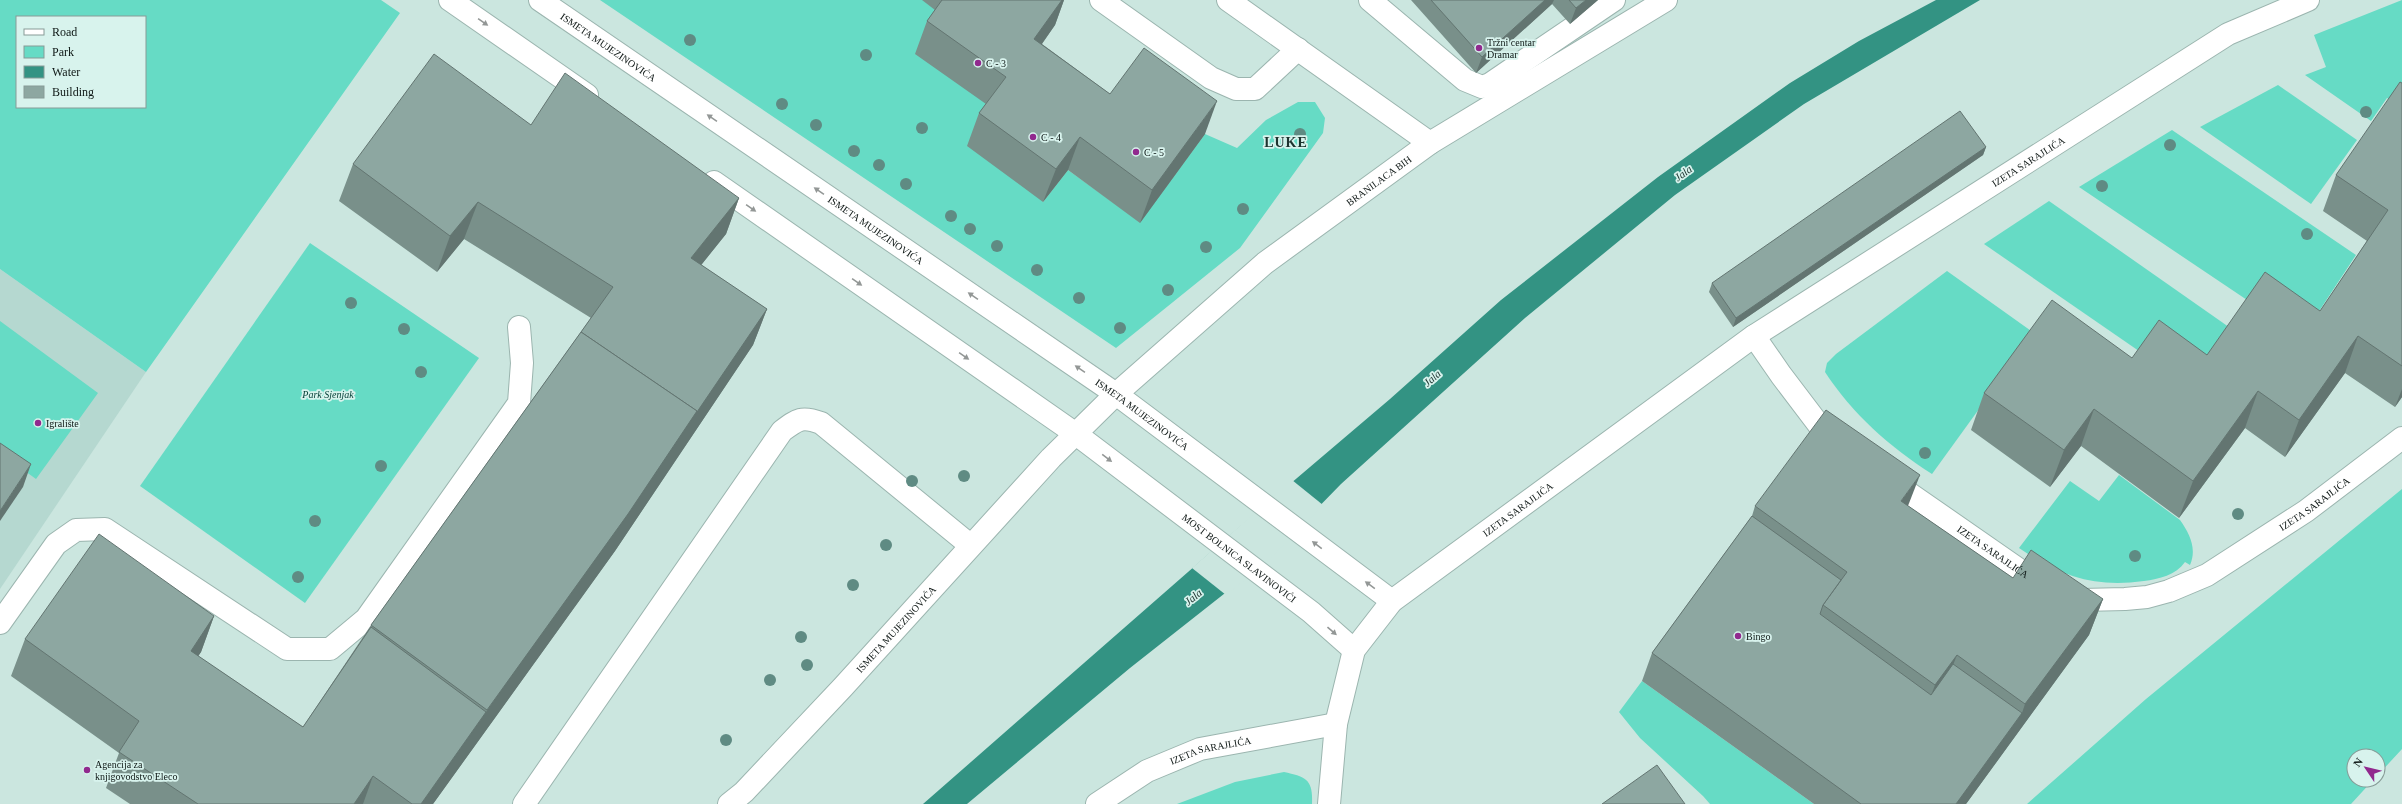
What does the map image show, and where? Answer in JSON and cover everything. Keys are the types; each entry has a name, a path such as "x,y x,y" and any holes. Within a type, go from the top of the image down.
{"street":[{"path":"450,0 601,104"},
{"name":"ISMETA MUJEZINOVIĆA","path":"540,0 1116,394 1392,601"},
{"path":"1101,0 1211,78 1236,89 1255,89 1298,49"},
{"path":"1228,0 1430,143"},
{"path":"1370,0 1465,80 1482,87 1490,84 1614,0"},
{"name":"BRANILACA BIH","path":"1076,434 1116,394 1266,263 1430,143 1666,0"},
{"name":"IZETA SARAJLIĆA","path":"1329,804 1336,724 1354,650 1392,601 1754,336 2228,34 2308,0"},
{"path":"698,172 1076,434"},
{"path":"0,623 56,544 76,530 105,529 286,649 330,649 366,619 519,403 522,363 519,327"},
{"name":"IZETA SARAJLIĆA","path":"1754,336 1781,375 1825,433 2033,579 2063,594 2082,600 2100,601 2147,597 2169,591 2207,575 2323,499 2402,438"},
{"path":"524,804 782,431 795,421 806,418 821,423 970,545"},
{"name":"ISMETA MUJEZINOVIĆA","path":"729,804 744,792 838,692 970,545 1076,434"},
{"name":"MOST BOLNICA SLAVINOVIĆI","path":"1076,434 1311,612 1354,650"},
{"name":"IZETA SARAJLIĆA","path":"1097,804 1147,771 1200,750 1336,724"}],"shaded area":[{"path":"0,269 146,372 0,589"}],"green space":[{"path":"0,0 381,0 400,13 146,372 0,269"},
{"path":"600,0 923,0 943,15 1043,202 1068,170 1140,222 1205,134 1237,148 1266,120 1298,102 1315,102 1325,118 1323,133 1240,248 1116,348"},
{"path":"2402,0 2402,108 2387,98 2371,121 2305,75 2326,67 2314,35"},
{"path":"2278,85 2357,140 2311,204 2200,127"},
{"path":"2172,130 2356,255 2302,337 2079,187"},
{"path":"2049,201 2236,332 2194,389 1984,244"},
{"name":"Park Sjenjak","path":"310,243 479,358 305,603 140,486"},
{"path":"1947,271 2034,333 1932,474 1916,464 1873,429 1836,388 1825,372 1827,363 1836,354"},
{"name":"Igralište","path":"0,321 98,393 36,479 0,453"},
{"path":"2119,475 2180,520 2187,531 2193,547 2190,565 2185,562 2177,570 2167,576 2155,579 2126,583 2109,583 2078,578 2063,573 2034,558 2019,548 2070,481 2099,501"},
{"path":"2402,489 2402,749 2386,766 2386,748 2346,748 2346,788 2366,788 2351,804 2027,804 2146,699"},
{"path":"1642,681 1814,804 1710,804 1640,738 1619,712"},
{"path":"1284,772 1307,780 1311,789 1312,804 1177,804 1235,782"}],"water":[{"name":"Jala","path":"1936,0 1980,0 1804,104 1675,195 1525,318 1341,484 1267,560 1130,668 967,804 923,804 1236,530 1390,399 1501,300 1658,177 1790,83 1859,41"}],"pier":[{"path":"1292,480 1323,505 1268,561 1226,595 1192,568"}],"building":[{"path":"942,0 1062,0 1034,39 1110,94 1144,48 1217,101 1152,190 1080,137 1056,169 979,113 1006,77 927,21"},
{"path":"1431,0 1545,0 1482,57"},
{"path":"1569,0 1586,0 1576,8"},
{"path":"434,54 531,125 565,73 739,198 691,258 767,309 697,412 581,332 613,287 478,202 450,236 353,164"},
{"path":"2400,82 2402,83 2402,366 2358,336 2299,420 2258,391 2193,481 2094,409 2064,450 1984,393 2052,300 2132,358 2159,320 2207,355 2265,272 2320,311 2388,210 2336,175"},
{"path":"1960,111 1986,147 1736,318 1712,283"},
{"path":"581,332 697,411 628,514 487,710 371,625"},
{"path":"1826,410 1920,475 1901,501 2013,578 2031,550 2103,599 2025,704 1957,655 1935,685 1823,605 1847,572 1755,506"},
{"path":"0,443 31,464 0,511"},
{"path":"1752,516 1841,580 1823,605 1820,614 1931,695 1953,664 2022,713 1956,804 1861,804 1652,653"},
{"path":"99,534 214,616 191,651 303,727 371,627 486,712 421,804 412,804 373,776 354,804 198,804 119,752 139,721 25,639"},
{"path":"1657,765 1685,804 1602,804"}],"place":[{"name":"Tržni centar Dramar","path":"1479,48"},
{"name":"C - 3","path":"978,63"},
{"name":"C - 4","path":"1033,137"},
{"name":"C - 5","path":"1136,152"},
{"name":"Igralište","path":"38,423"},
{"name":"Bingo","path":"1738,636"},
{"name":"Agencija za knjigovodstvo Eleco","path":"87,770"}],"district":[{"name":"LUKE","path":"1286,142"}]}
